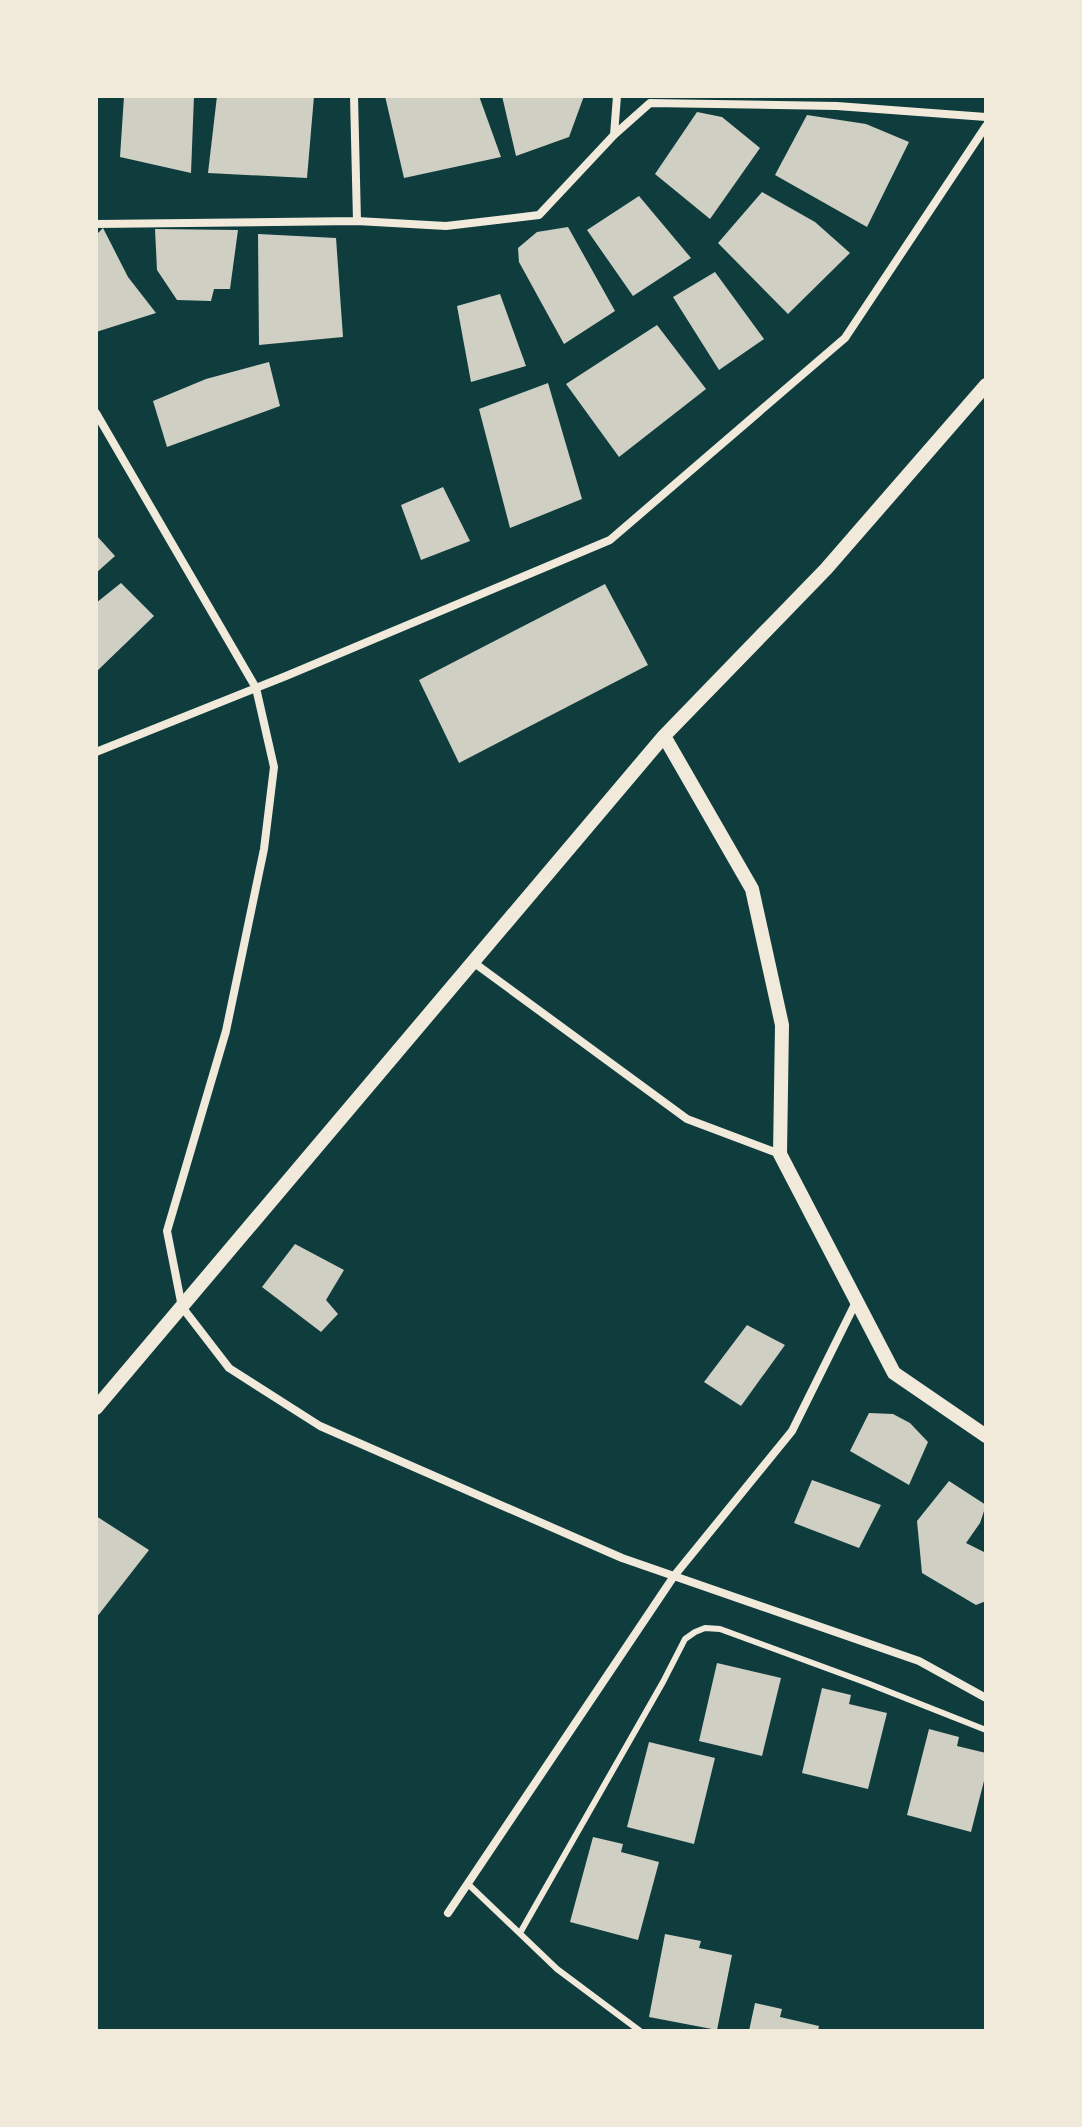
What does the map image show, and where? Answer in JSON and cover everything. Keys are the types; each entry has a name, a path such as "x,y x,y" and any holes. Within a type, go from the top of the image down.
{"street":[{"path":"354,96 357,221"},
{"path":"614,135 617,96"},
{"path":"96,224 357,221 446,226 539,215 614,135 650,103 837,106 986,117"},
{"path":"96,752 610,540 845,338 986,126"},
{"path":"96,1408 664,736 826,569 986,385"},
{"path":"96,413 256,688 274,767 264,849 226,1031 167,1231 182,1307 229,1368 320,1426 622,1558 919,1661 986,1698"},
{"path":"664,736 752,889 782,1025 780,1154 894,1373 986,1436"},
{"path":"473,962 687,1119 780,1154"},
{"path":"448,1913 674,1576 792,1431 857,1301"}],"lane":[{"path":"520,1933 685,1639 695,1632 705,1628 720,1629 986,1730"},
{"path":"468,1884 557,1969 640,2031"}],"building":[{"path":"124,96 194,96 191,173 120,157"},
{"path":"217,96 314,96 307,178 208,173"},
{"path":"385,96 479,96 501,157 404,178"},
{"path":"502,96 584,96 569,137 516,156"},
{"path":"697,112 722,117 760,148 710,219 655,174"},
{"path":"807,115 866,124 909,142 867,227 775,175"},
{"path":"762,192 815,222 850,253 788,314 718,243"},
{"path":"639,196 691,258 633,296 587,230"},
{"path":"568,227 615,311 564,344 519,262 518,248 537,232"},
{"path":"103,228 128,277 156,313 96,332 96,235"},
{"path":"155,229 238,230 230,289 214,289 211,301 177,300 157,270"},
{"path":"258,234 336,238 343,337 259,345"},
{"path":"715,272 764,339 719,370 673,297"},
{"path":"500,294 526,366 471,382 457,306"},
{"path":"657,325 706,389 619,457 566,384"},
{"path":"269,362 280,406 167,447 153,401 206,379"},
{"path":"548,383 582,499 510,528 479,409"},
{"path":"443,487 470,541 421,560 401,505"},
{"path":"96,535 115,556 96,573"},
{"path":"121,583 154,616 96,672 96,603"},
{"path":"605,584 648,665 459,763 419,680"},
{"path":"295,1244 344,1270 326,1300 338,1314 321,1332 262,1287"},
{"path":"747,1325 785,1345 741,1406 704,1382"},
{"path":"869,1413 893,1414 910,1423 928,1442 909,1485 850,1451"},
{"path":"812,1480 881,1505 859,1548 794,1523"},
{"path":"949,1481 986,1505 980,1523 966,1543 986,1553 986,1601 976,1605 922,1573 917,1521"},
{"path":"96,1516 149,1550 96,1618"},
{"path":"717,1663 781,1678 762,1756 699,1741"},
{"path":"822,1688 851,1695 849,1704 887,1713 868,1789 802,1773"},
{"path":"929,1729 959,1737 957,1746 986,1753 986,1773 971,1832 907,1815"},
{"path":"649,1742 715,1758 694,1844 627,1827"},
{"path":"593,1837 623,1844 621,1852 659,1862 638,1940 570,1922"},
{"path":"665,1934 701,1941 699,1948 732,1955 717,2030 649,2017"},
{"path":"755,2003 782,2009 780,2017 819,2026 818,2031 749,2031"}]}
